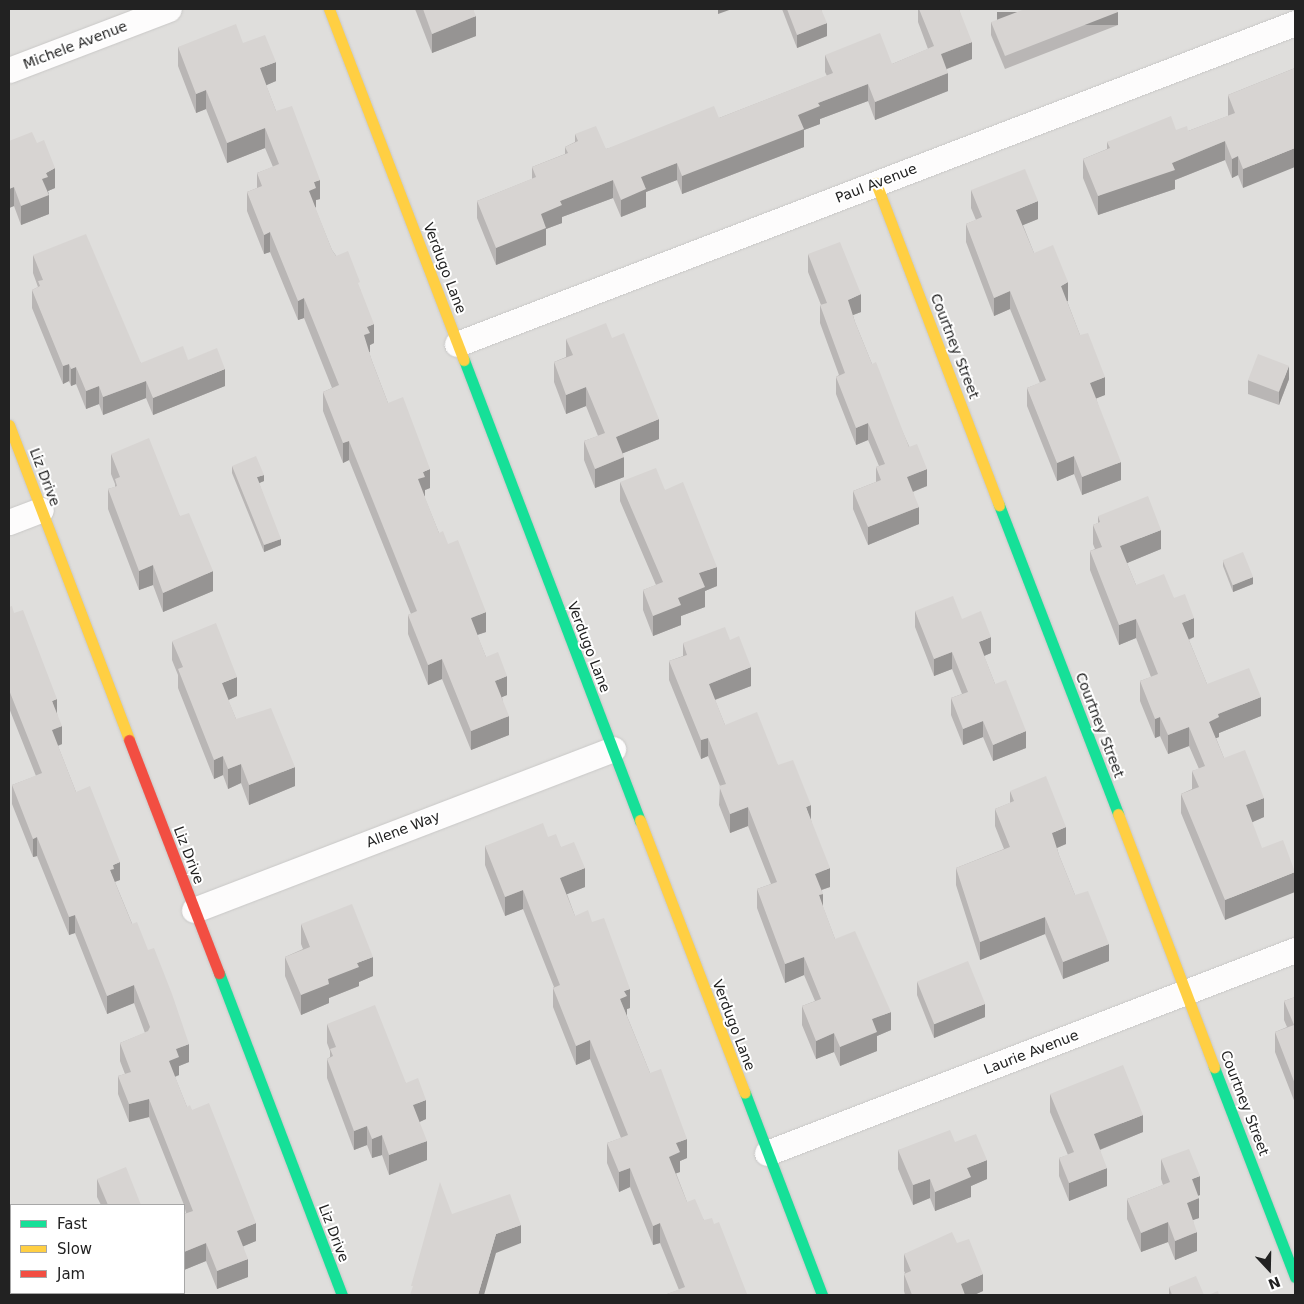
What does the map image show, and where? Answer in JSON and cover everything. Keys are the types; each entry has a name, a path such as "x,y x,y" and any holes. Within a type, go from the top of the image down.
{"street":[{"name":"Michele Avenue","path":"9,70 169,9"},
{"name":"Verdugo Lane","path":"329,9 822,1295"},
{"name":"Paul Avenue","path":"458,344 1295,23"},
{"name":"Courtney Street","path":"876,183 1295,1277"},
{"name":"Liz Drive","path":"9,425 342,1295"},
{"path":"9,522 41,510"},
{"name":"Allene Way","path":"194,910 613,749"},
{"name":"Laurie Avenue","path":"767,1153 1295,950"}],"shaded area":[{"path":"9,9 1295,9 1295,1295 9,1295"}],"building":[{"path":"423,9 473,9 476,16 432,34"},
{"path":"787,9 821,9 827,23 797,35"},
{"path":"919,9 959,9 972,42 941,54 948,73 875,102 868,84 818,103 820,106 798,115 804,129 682,176 677,163 641,177 646,189 621,200 613,180 560,201 562,205 541,214 546,228 496,248 477,201 536,177 532,167 568,153 565,147 578,141 575,134 596,126 606,149 714,106 719,118 833,73 825,55 880,33 892,64 934,46"},
{"path":"1025,9 1117,9 1118,12 1005,56 991,22"},
{"path":"236,24 243,43 265,35 276,62 260,68 276,111 292,106 320,180 314,182 316,188 309,191 332,250 336,256 348,251 374,324 367,327 370,333 364,335 388,403 403,397 430,469 423,472 425,477 418,479 439,533 443,531 448,544 458,540 486,612 471,618 486,657 498,652 507,676 495,681 509,716 471,731 442,659 428,665 408,615 417,611 349,441 343,443 323,392 339,385 304,298 298,301 270,232 264,235 247,192 262,186 257,173 279,164 265,128 227,143 206,90 196,94 178,47"},
{"path":"1295,68 1295,148 1243,169 1238,156 1232,159 1225,141 1172,163 1175,170 1098,196 1083,159 1110,148 1107,142 1171,116 1176,130 1187,126 1188,131 1235,113 1228,95"},
{"path":"32,132 37,143 44,140 55,168 46,173 48,177 42,179 49,195 21,206 14,187 9,189 9,141"},
{"path":"1025,169 1038,201 1016,210 1034,253 1053,245 1068,282 1061,286 1080,335 1088,333 1105,377 1090,383 1121,462 1082,477 1074,456 1057,463 1027,388 1046,380 1010,291 994,298 966,224 982,217 971,190"},
{"path":"86,234 141,363 183,346 188,360 217,348 225,369 153,398 146,381 103,397 99,386 86,391 76,367 71,369 69,364 63,366 32,290 40,286 38,281 43,280 33,255"},
{"path":"840,242 861,294 848,300 855,322 872,364 876,362 909,447 917,444 927,469 907,477 919,507 868,527 853,491 881,480 876,467 885,464 868,423 856,428 836,377 845,373 820,305 827,303 808,254"},
{"path":"606,323 612,338 624,333 659,419 616,437 624,457 595,469 584,441 605,433 586,387 566,395 554,362 573,355 566,339"},
{"path":"1258,354 1289,366 1279,392 1248,380"},
{"path":"149,438 180,516 189,513 213,571 163,593 153,565 139,571 108,489 117,486 115,479 120,477 111,454"},
{"path":"256,456 264,475 257,477 281,539 264,545 232,466"},
{"path":"656,468 665,490 683,482 717,567 699,573 705,587 678,598 681,605 653,616 643,590 663,582 620,482"},
{"path":"1148,496 1161,530 1120,546 1136,585 1164,574 1174,598 1185,594 1194,618 1182,623 1207,684 1249,668 1261,697 1218,714 1219,717 1209,722 1224,758 1245,750 1264,798 1246,805 1262,848 1283,840 1295,872 1225,900 1181,794 1199,787 1192,771 1205,766 1189,727 1168,735 1160,717 1155,719 1140,681 1158,674 1136,619 1119,625 1090,551 1102,547 1093,525 1100,522 1098,516"},
{"path":"1243,552 1253,577 1233,585 1223,560"},
{"path":"953,596 962,619 981,611 991,637 979,642 995,684 1006,680 1026,731 993,745 983,721 963,729 951,698 968,692 952,652 934,659 915,611"},
{"path":"12,606 14,613 23,610 57,699 52,701 62,726 52,730 76,792 90,786 120,862 113,865 114,869 110,870 132,924 137,922 148,950 154,948 172,994 189,1044 176,1049 179,1057 169,1061 187,1107 190,1105 192,1110 209,1103 256,1223 237,1231 248,1259 217,1271 206,1243 185,1252 185,1214 193,1211 149,1099 129,1104 118,1076 131,1072 120,1043 148,1031 150,1027 134,985 107,996 75,915 69,917 37,837 33,839 12,785 42,773 9,690 9,607"},
{"path":"216,623 237,677 222,683 236,719 271,708 295,767 249,785 241,764 228,769 223,756 214,760 178,669 183,667 172,641"},
{"path":"725,627 730,640 739,636 751,667 709,684 725,725 757,712 778,765 793,760 811,805 806,807 830,868 815,874 823,894 819,895 835,939 855,931 891,1012 872,1019 877,1032 840,1047 834,1033 816,1041 802,1006 821,999 804,957 785,964 757,889 777,882 748,807 730,814 719,786 726,784 708,738 701,740 669,661 687,655 683,643"},
{"path":"1046,776 1066,827 1052,833 1059,855 1075,895 1088,891 1109,944 1063,962 1045,917 980,942 956,868 1010,847 995,809 1014,801 1010,791"},
{"path":"543,823 548,837 556,834 561,847 574,842 585,868 560,878 575,916 588,910 592,922 604,918 630,989 624,991 627,996 620,999 650,1073 661,1069 687,1139 676,1143 680,1152 669,1157 687,1202 695,1199 704,1220 712,1218 714,1224 719,1222 747,1294 667,1295 685,1287 660,1223 653,1226 630,1168 619,1172 607,1143 628,1135 590,1040 576,1046 553,988 560,985 523,890 505,897 485,846"},
{"path":"352,904 373,957 357,963 359,967 328,979 329,984 301,995 285,957 310,947 301,924"},
{"path":"968,961 985,1004 934,1024 917,982"},
{"path":"1295,997 1295,1084 1275,1032 1294,1025 1284,1001"},
{"path":"375,1005 406,1083 418,1078 426,1100 413,1105 427,1141 389,1155 382,1135 372,1139 367,1126 354,1131 327,1059 333,1056 330,1049 336,1047 327,1024"},
{"path":"1123,1065 1143,1115 1094,1134 1107,1168 1069,1183 1059,1158 1074,1152 1050,1094"},
{"path":"950,1130 955,1142 976,1134 987,1160 967,1168 971,1177 935,1192 930,1179 913,1185 898,1150"},
{"path":"1189,1149 1200,1176 1192,1179 1199,1198 1187,1203 1197,1232 1175,1241 1168,1222 1141,1233 1127,1199 1170,1182 1161,1159"},
{"path":"126,1167 141,1204 108,1204 97,1179"},
{"path":"440,1182 452,1214 510,1194 521,1225 496,1234 478,1295 410,1295"},
{"path":"9,1222 10,1294 49,1295 9,1295"},
{"path":"952,1232 957,1243 969,1239 983,1274 961,1284 965,1295 912,1295 904,1274 911,1271 904,1254"},
{"path":"1196,1276 1204,1295 1172,1295 1169,1287"},
{"path":"1218,1291 1219,1295 1208,1295"},
{"path":"144,1294 166,1294 162,1295"}],"traffic: fast":[{"path":"464,360 640,820"},
{"path":"999,505 1118,814"},
{"path":"219,973 342,1295"},
{"path":"1214,1067 1295,1277"},
{"path":"745,1093 822,1295"}],"traffic: slow":[{"path":"329,9 464,360"},
{"path":"876,183 999,505"},
{"path":"9,425 129,740"},
{"path":"1118,814 1214,1067"},
{"path":"640,820 745,1093"}],"traffic: jam":[{"path":"129,740 219,973"}]}
